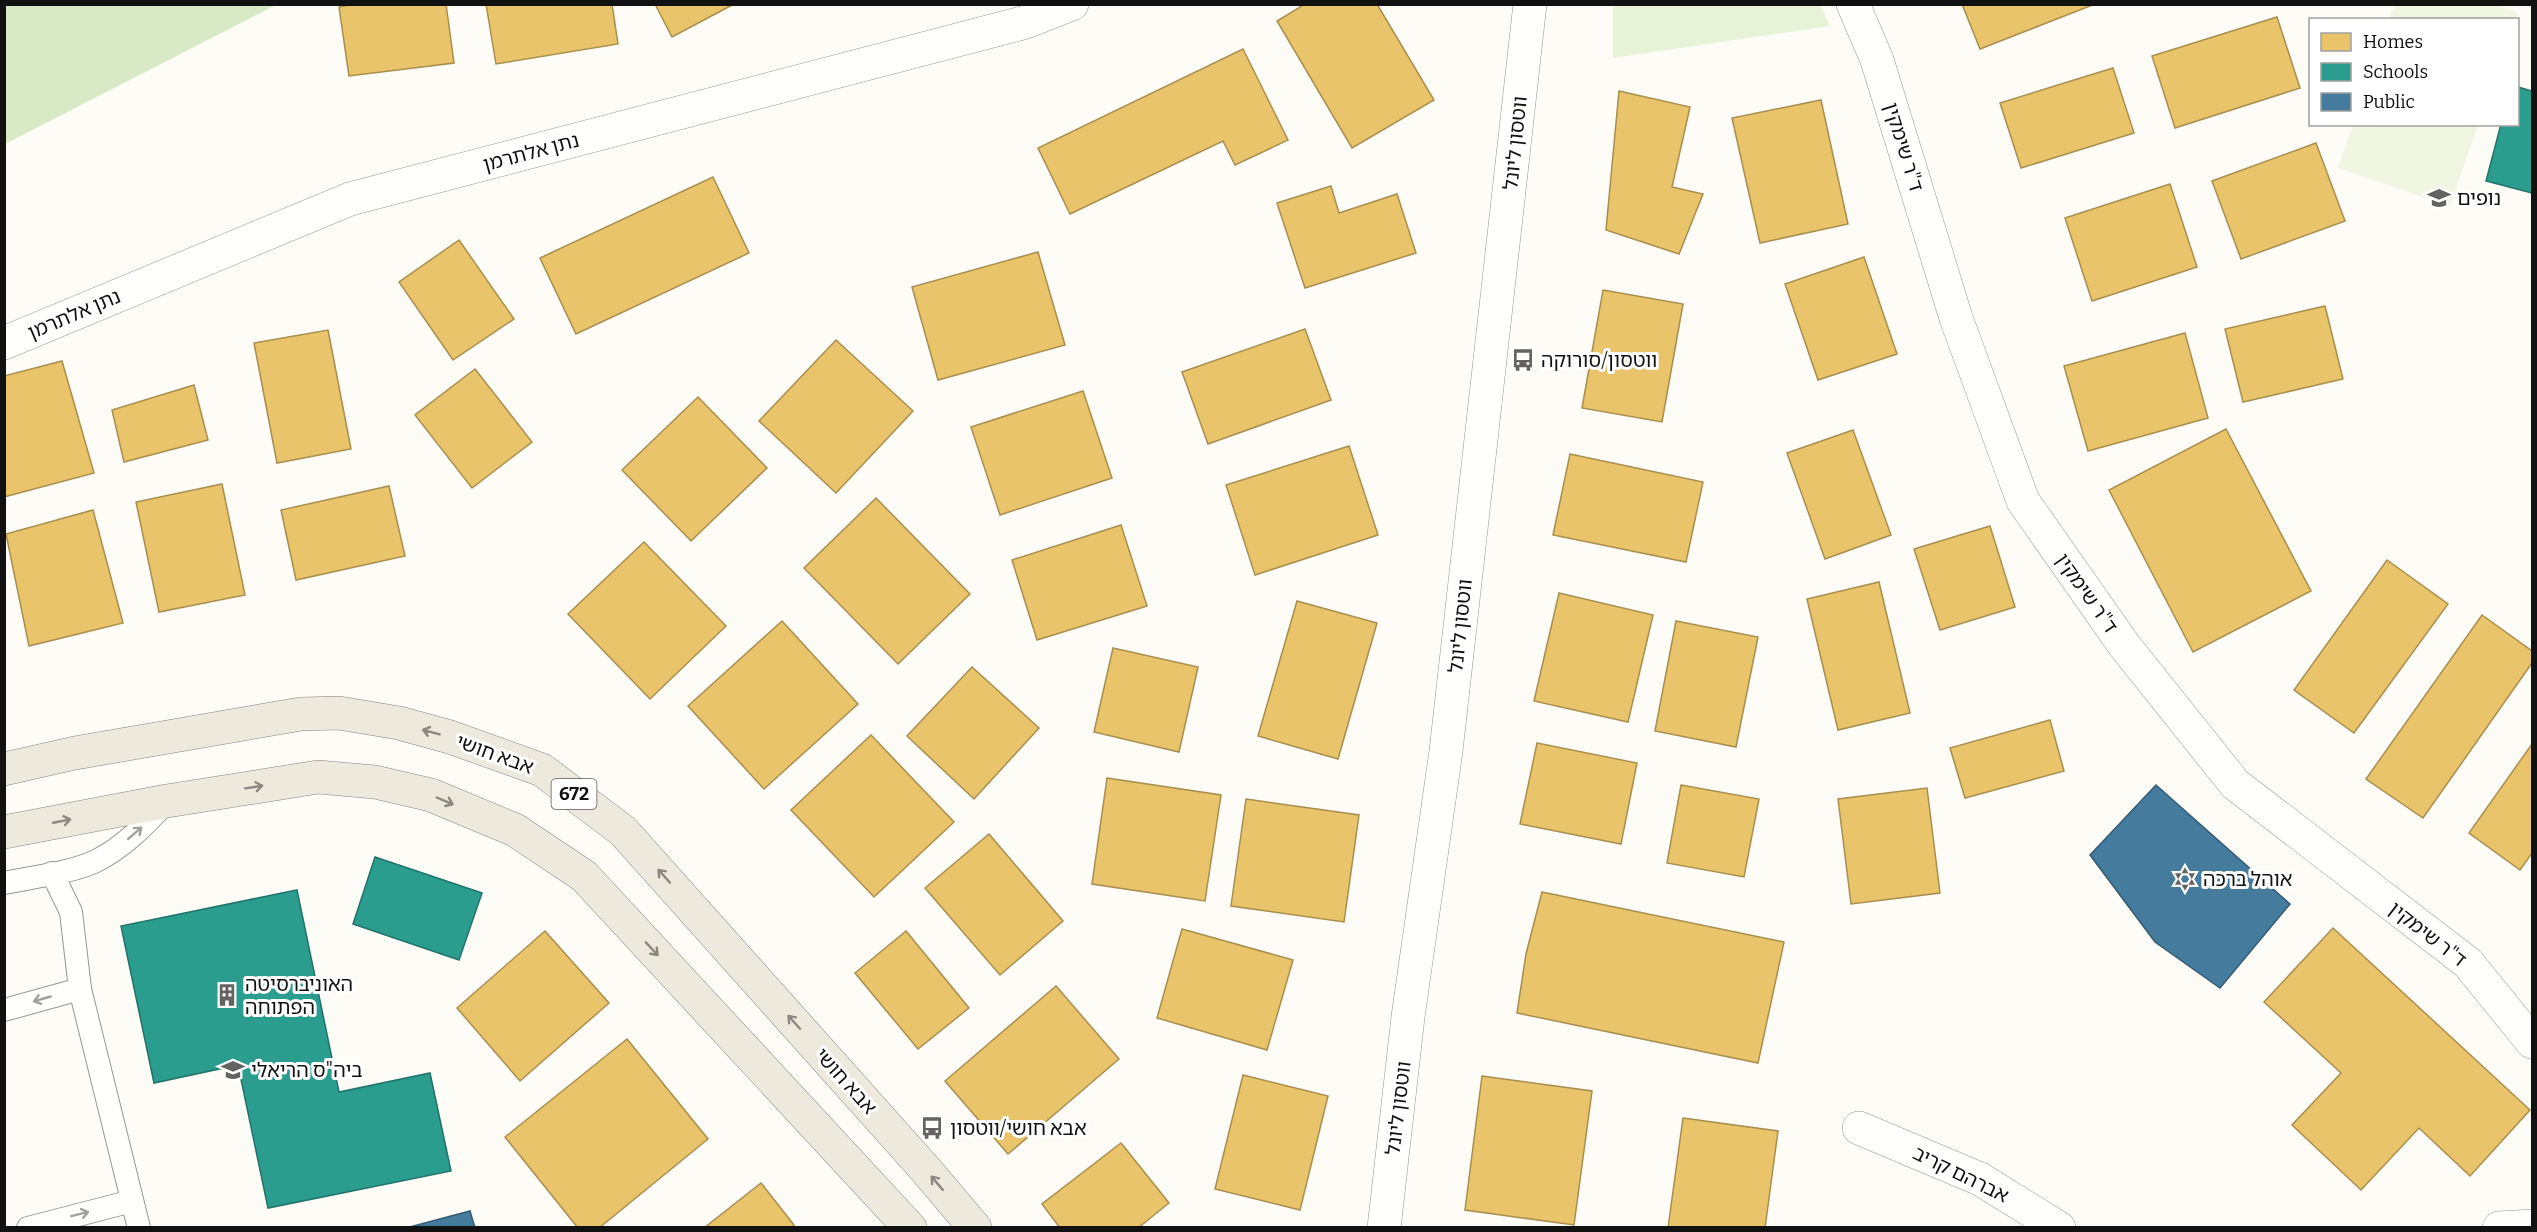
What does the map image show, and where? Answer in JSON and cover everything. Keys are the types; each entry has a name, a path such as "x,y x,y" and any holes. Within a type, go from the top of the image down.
{"main road":[{"name":"אבא חושי","path":"4,769 75,753 301,714 339,713 399,723 450,737 542,770 623,831 975,1227"},
{"path":"4,832 167,801 318,777 375,782 430,795 515,830 584,876 910,1227"}],"street":[{"name":"נתן אלתרמן","path":"4,343 350,199 1026,22 1072,4"},
{"name":"ד\"ר שימקין","path":"1853,4 1877,60 1956,318 2023,501 2124,645 2235,784 2468,963 2532,1042"},
{"name":"ווטסון ליונל","path":"1384,1227 1408,1017 1446,751 1524,11"},
{"name":"אברהם קריב","path":"1859,1128 1980,1179 2059,1227"},
{"path":"2499,1227 2532,1226"}],"lane":[{"path":"4,883 93,862 112,852 137,832 167,801"},
{"path":"52,873 71,912 80,989 139,1227"},
{"path":"4,1010 80,989"},
{"path":"28,1227 132,1201"}],"green space":[{"path":"5,4 276,4 276,5 5,144"},
{"path":"2395,4 2497,5 2517,12 2515,18 2389,18"},
{"path":"1613,5 1820,5 1830,26 1613,58"},
{"path":"2353,126 2478,126 2450,206 2338,168"}],"building: Homes":[{"path":"355,4 446,4 454,63 349,76 339,7"},
{"path":"486,4 612,4 618,44 496,64"},
{"path":"655,4 734,4 672,37"},
{"path":"1305,4 1377,4 1434,100 1352,148 1277,21"},
{"path":"1962,4 2095,4 1980,49"},
{"path":"2277,17 2300,88 2175,128 2152,56"},
{"path":"1243,49 1288,140 1235,165 1223,141 1070,214 1038,148"},
{"path":"2113,68 2134,133 2021,168 2000,103"},
{"path":"1619,91 1690,107 1672,187 1703,194 1679,254 1606,230"},
{"path":"1821,100 1848,224 1760,243 1732,118"},
{"path":"2316,143 2345,221 2241,259 2212,181"},
{"path":"713,177 749,253 576,334 540,258"},
{"path":"2170,184 2197,267 2092,301 2065,218"},
{"path":"1331,186 1339,213 1397,194 1416,253 1305,288 1277,203"},
{"path":"459,240 514,319 453,360 399,282"},
{"path":"1038,252 1065,345 938,380 912,287"},
{"path":"1864,257 1897,354 1818,380 1785,284"},
{"path":"1603,290 1683,304 1662,422 1582,408"},
{"path":"2325,306 2343,379 2243,402 2225,329"},
{"path":"1305,329 1331,400 1208,444 1182,372"},
{"path":"328,330 351,449 277,463 254,343"},
{"path":"2185,333 2208,418 2088,451 2064,366"},
{"path":"836,340 913,411 836,493 759,421"},
{"path":"62,361 94,473 4,497 4,376"},
{"path":"475,369 532,442 472,488 415,415"},
{"path":"194,385 208,440 124,462 112,410"},
{"path":"1083,391 1112,478 1000,515 971,427"},
{"path":"698,397 767,468 691,541 622,470"},
{"path":"2226,429 2311,591 2193,652 2109,490"},
{"path":"1853,430 1891,535 1825,559 1787,453"},
{"path":"1349,446 1378,535 1255,575 1226,485"},
{"path":"1570,454 1703,482 1686,562 1553,535"},
{"path":"222,484 245,595 159,612 136,502"},
{"path":"389,486 405,556 296,580 281,510"},
{"path":"876,498 970,594 898,664 804,568"},
{"path":"93,510 123,623 29,646 6,534"},
{"path":"1121,525 1147,606 1037,640 1012,560"},
{"path":"1990,526 2015,607 1940,630 1914,549"},
{"path":"644,542 726,626 650,699 568,614"},
{"path":"2387,560 2448,604 2354,733 2294,690"},
{"path":"1879,582 1910,713 1838,730 1807,599"},
{"path":"1559,593 1653,615 1628,722 1534,701"},
{"path":"1297,601 1377,623 1338,759 1258,736"},
{"path":"2482,615 2532,651 2532,663 2423,818 2366,779"},
{"path":"782,621 858,704 764,789 688,706"},
{"path":"1676,621 1758,637 1736,747 1655,731"},
{"path":"1113,648 1198,667 1179,752 1094,732"},
{"path":"972,667 1039,728 974,799 907,736"},
{"path":"2050,720 2064,771 1965,798 1950,748"},
{"path":"871,735 954,822 874,897 791,810"},
{"path":"1537,743 1637,763 1621,844 1520,824"},
{"path":"2532,744 2532,853 2520,870 2469,833"},
{"path":"1107,778 1221,795 1205,901 1092,884"},
{"path":"1681,785 1759,799 1744,877 1667,863"},
{"path":"1927,788 1940,893 1851,904 1838,799"},
{"path":"1246,799 1359,815 1344,922 1231,906"},
{"path":"989,834 1063,921 1000,975 925,888"},
{"path":"1542,892 1784,942 1758,1063 1517,1013 1526,954"},
{"path":"2333,928 2530,1110 2470,1176 2419,1128 2361,1190 2292,1125 2341,1073 2264,1002"},
{"path":"1182,929 1293,960 1267,1050 1157,1018"},
{"path":"545,931 609,1003 520,1081 457,1008"},
{"path":"906,931 969,1008 918,1049 855,973"},
{"path":"1056,986 1119,1059 1008,1154 945,1081"},
{"path":"627,1039 708,1139 599,1228 578,1228 505,1137"},
{"path":"1243,1075 1328,1096 1300,1210 1215,1189"},
{"path":"1482,1076 1592,1091 1574,1225 1465,1210"},
{"path":"1683,1118 1778,1131 1765,1228 1668,1228"},
{"path":"1121,1143 1169,1203 1138,1228 1060,1228 1042,1204"},
{"path":"761,1183 794,1225 791,1228 704,1228"}],"building: Schools":[{"path":"2519,87 2532,91 2532,193 2486,181 2500,126 2519,126"},
{"path":"375,857 482,893 459,960 353,924"},
{"name":"האוניברסיטה הפתוחה","path":"297,890 339,1092 430,1073 451,1171 268,1208 238,1065 154,1083 121,926"}],"building: Public":[{"name":"אוהל ברכה","path":"2156,785 2290,904 2220,988 2155,942 2090,855"},
{"path":"470,1211 475,1228 406,1228"}],"place":[{"name":"נופים","path":"2439,198"},
{"name":"ווטסון/סורוקה","path":"1523,360"},
{"name":"אוהל ברכה","path":"2185,879"},
{"name":"האוניברסיטה הפתוחה","path":"227,995"},
{"name":"ביה\"ס הריאלי","path":"233,1070"},
{"name":"אבא חושי/ווטסון","path":"932,1128"}]}
